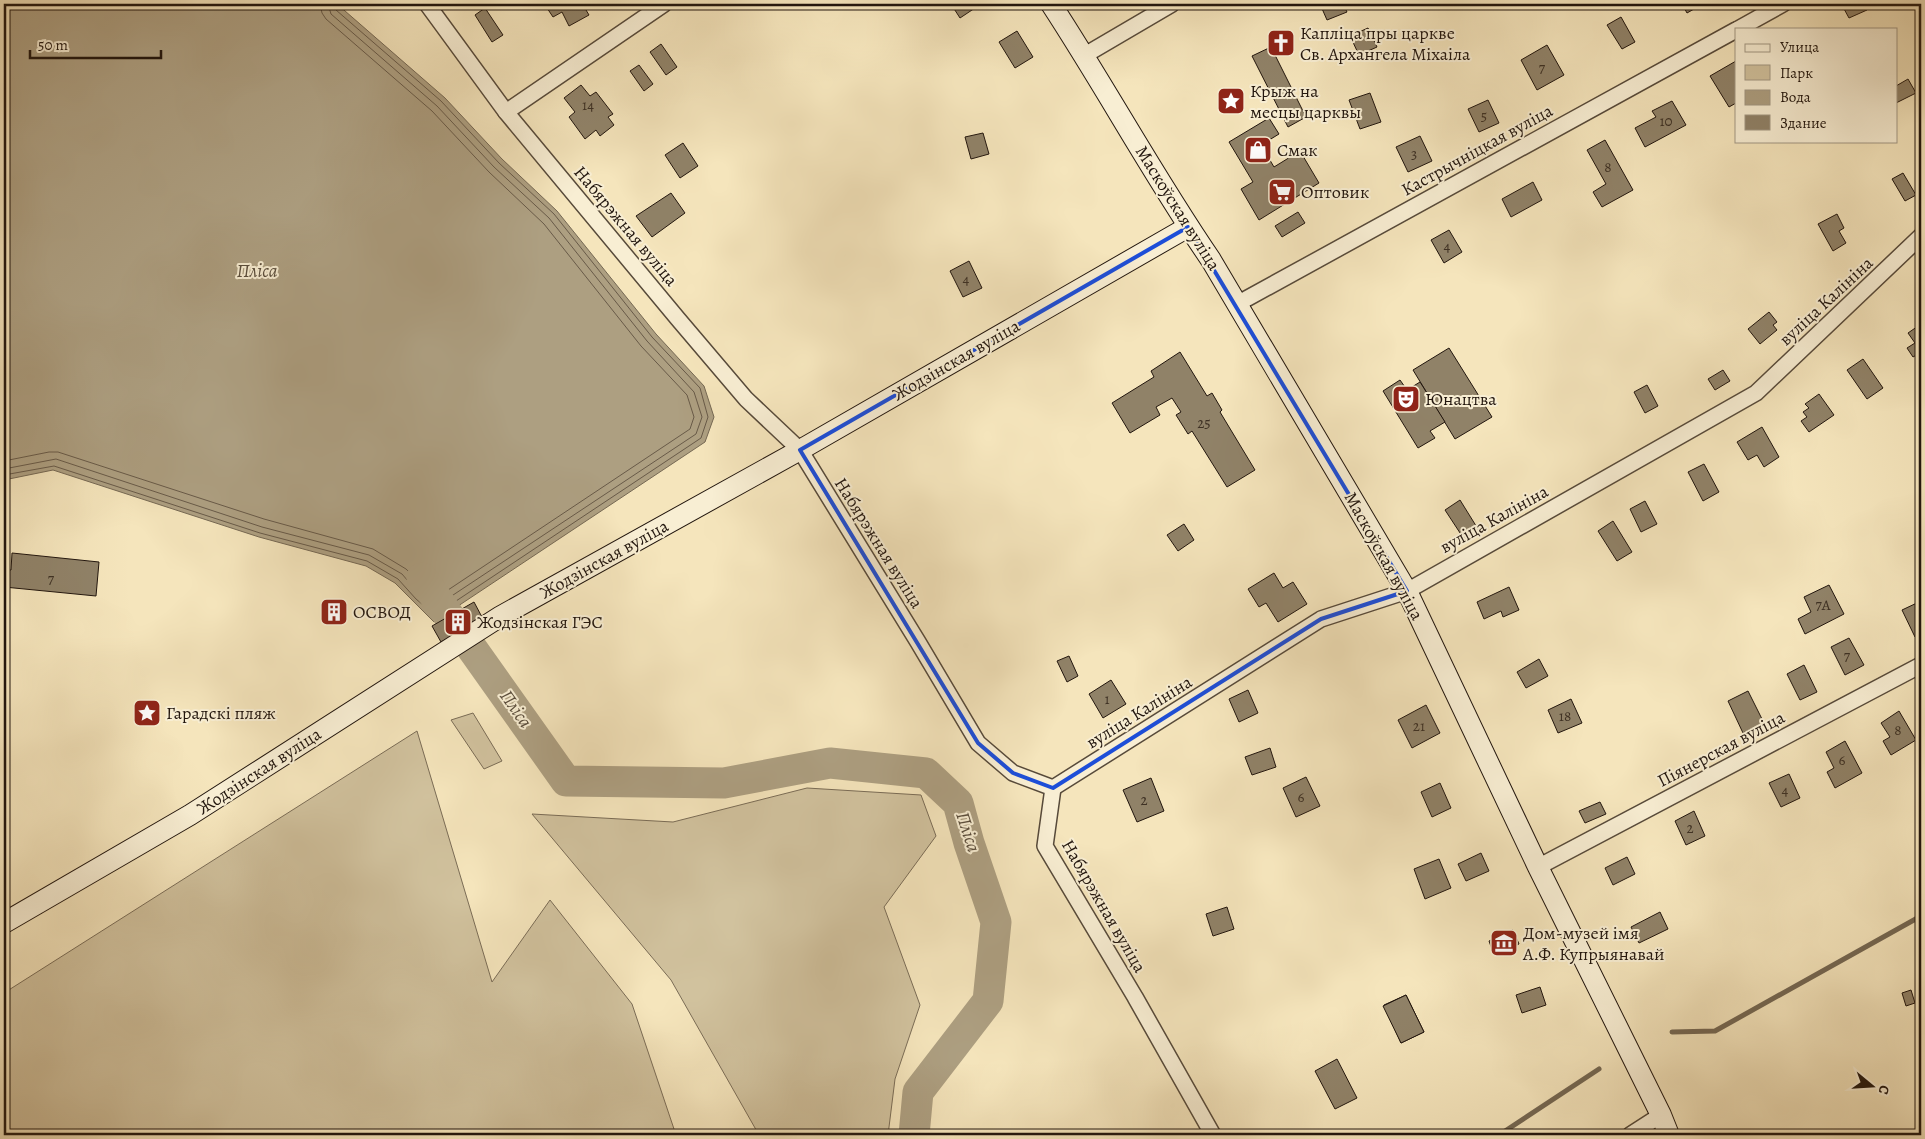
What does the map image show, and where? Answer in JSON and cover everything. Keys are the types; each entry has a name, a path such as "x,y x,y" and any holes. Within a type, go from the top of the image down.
{"main road":[{"name":"Маскоўская вуліца","path":"1051,4 1085,55 1188,227 1237,304 1407,591 1538,867 1669,1135"},
{"name":"Жодзінская вуліца","path":"4,923 190,815 501,616 800,450 1188,227"}],"street":[{"name":"Набярэжная вуліца","path":"427,4 506,112 746,399 800,450 978,743 1013,773 1052,788 1046,846 1214,1135"},
{"path":"506,112 664,4"},
{"path":"1085,55 1172,4"},
{"name":"Кастрычніцкая вуліца","path":"1739,28 1783,4"},
{"name":"Кастрычніцкая вуліца","path":"1237,304 1735,30"},
{"name":"вуліца Калініна","path":"1052,788 1321,619 1407,591 1756,393 1921,236"},
{"name":"Піянерская вуліца","path":"1538,867 1921,665"},
{"path":"1630,1135 1660,1115"}],"highlighted area":[{"path":"1188,227 1407,591 1321,619 1053,788 1013,773 978,743 800,450"}],"green space":[{"path":"473,713 502,761 484,769 451,720"},
{"path":"417,731 492,982 550,900 632,1004 676,1135 4,1135 4,993"},
{"path":"807,788 921,795 936,836 884,907 920,1005 895,1079 888,1135 759,1135 671,980 532,814 673,822"}],"water":[{"name":"Пліса","path":"4,4 337,4 445,98 502,159 557,211 656,334 704,386 714,417 705,442 434,622 395,583 366,566 259,537 53,470 4,480"}],"building":[{"path":"597,4 586,10 589,15 569,26 562,12 553,17 545,5"},
{"path":"951,4 981,4 960,18"},
{"path":"1320,4 1343,4 1347,12 1327,20"},
{"path":"1682,4 1701,4 1701,5 1687,13"},
{"path":"1835,4 1864,4 1867,10 1849,18 1843,7 1838,9"},
{"path":"485,8 503,35 492,42 475,15"},
{"path":"1621,17 1635,42 1622,49 1607,25"},
{"path":"1368,28 1377,47 1359,55 1350,36"},
{"path":"1017,31 1033,57 1015,68 999,42"},
{"path":"1286,37 1288,49 1274,50 1273,39"},
{"path":"661,44 677,67 666,75 650,52"},
{"path":"1547,45 1564,75 1537,90 1521,60"},
{"path":"1271,47 1306,117 1288,127 1252,56"},
{"path":"1735,62 1735,104 1729,107 1710,76"},
{"path":"639,65 653,84 644,91 630,71"},
{"path":"1908,79 1916,93 1898,102 1898,85"},
{"path":"581,85 590,96 596,92 613,114 608,117 614,125 600,136 596,130 585,139 569,117 575,112 564,98"},
{"path":"1370,93 1381,122 1360,129 1349,100"},
{"path":"1488,100 1499,123 1479,132 1468,109"},
{"path":"1672,101 1686,125 1645,147 1635,128 1656,117 1652,111"},
{"path":"1269,118 1279,134 1261,145 1274,167 1300,151 1319,183 1259,220 1241,189 1253,182 1229,142"},
{"path":"983,133 989,154 971,159 965,137"},
{"path":"1420,136 1432,161 1408,172 1396,147"},
{"path":"1605,140 1633,190 1602,207 1593,192 1606,184 1587,150"},
{"path":"683,143 698,166 680,178 665,155"},
{"path":"1903,173 1916,195 1905,201 1892,179"},
{"path":"1533,182 1542,200 1511,217 1502,199"},
{"path":"671,193 685,213 652,237 636,216"},
{"path":"1298,212 1305,223 1282,237 1275,226"},
{"path":"1837,214 1844,228 1839,231 1846,243 1833,251 1818,224"},
{"path":"1449,230 1462,252 1444,263 1431,240"},
{"path":"969,261 982,288 963,297 950,271"},
{"path":"1769,312 1777,322 1773,325 1777,330 1760,344 1748,329"},
{"path":"1921,324 1921,354 1913,357 1907,348 1915,343 1908,333"},
{"path":"1449,348 1492,417 1455,439 1413,370"},
{"path":"1180,352 1207,396 1212,393 1222,410 1220,412 1255,470 1227,487 1192,431 1188,434 1176,415 1181,412 1172,398 1156,407 1160,415 1130,433 1112,403 1154,377 1151,371"},
{"path":"1863,359 1883,388 1867,399 1847,370"},
{"path":"1723,370 1730,381 1715,390 1708,379"},
{"path":"1400,380 1407,390 1420,382 1445,422 1430,431 1435,438 1418,448 1383,391"},
{"path":"1647,385 1658,406 1645,413 1634,392"},
{"path":"1819,394 1834,415 1809,432 1801,421 1807,417 1803,412 1809,408 1805,404"},
{"path":"1762,427 1779,457 1764,467 1757,455 1748,460 1737,442"},
{"path":"1704,464 1719,492 1703,501 1688,472"},
{"path":"1460,500 1478,529 1464,539 1445,510"},
{"path":"1645,501 1657,524 1641,532 1630,509"},
{"path":"1613,521 1632,552 1617,561 1598,531"},
{"path":"1184,524 1194,540 1178,551 1167,535"},
{"path":"12,553 99,562 96,596 4,587 4,570 11,570"},
{"path":"1274,573 1283,588 1293,582 1307,604 1278,622 1266,603 1259,607 1248,589"},
{"path":"1829,585 1844,614 1805,634 1798,619 1811,612 1804,597"},
{"path":"1509,587 1519,610 1503,617 1501,611 1484,619 1477,602"},
{"name":"ОСВОД","path":"330,602 334,605 336,602 343,607 341,610 345,615 339,624 324,614"},
{"name":"Жодзінская ГЭС","path":"474,602 483,619 441,642 432,626"},
{"path":"1919,602 1921,607 1921,635 1915,637 1902,610"},
{"path":"1849,638 1864,665 1845,675 1831,647"},
{"path":"1069,656 1078,676 1067,682 1057,661"},
{"path":"1539,659 1548,676 1526,688 1517,672"},
{"path":"1804,665 1817,692 1800,700 1787,674"},
{"path":"1111,680 1126,704 1103,718 1089,694"},
{"path":"1248,690 1258,713 1239,722 1229,699"},
{"path":"1748,691 1764,723 1743,733 1728,701"},
{"path":"1571,699 1582,723 1558,733 1548,710"},
{"path":"1426,705 1440,733 1412,748 1398,720"},
{"path":"1899,711 1916,740 1891,755 1883,741 1890,737 1881,723"},
{"path":"1845,741 1862,773 1835,788 1827,772 1834,768 1826,752"},
{"path":"1270,748 1276,767 1252,775 1245,757"},
{"path":"1789,774 1800,798 1781,807 1769,783"},
{"path":"1306,777 1320,806 1296,817 1283,788"},
{"path":"1151,778 1164,811 1137,822 1123,790"},
{"path":"1440,783 1451,808 1432,817 1421,792"},
{"path":"1600,802 1606,814 1585,823 1579,811"},
{"path":"1694,811 1705,836 1686,845 1675,821"},
{"path":"1481,853 1489,871 1466,881 1458,864"},
{"path":"1627,857 1635,874 1613,885 1605,868"},
{"path":"1439,859 1451,888 1425,899 1414,869"},
{"path":"1227,907 1234,929 1213,936 1206,914"},
{"path":"1660,912 1668,929 1639,943 1631,927"},
{"name":"Дом-музей імя А.Ф. Купрыянавай","path":"1513,930 1519,944 1494,955 1489,941"},
{"path":"1921,977 1921,987 1919,988 1916,978"},
{"path":"1540,987 1546,1005 1522,1013 1516,995"},
{"path":"1911,990 1915,1003 1906,1006 1902,993"},
{"path":"1406,995 1424,1032 1401,1043 1384,1005"},
{"path":"1406,995 1424,1032 1401,1043 1383,1006"},
{"path":"1337,1059 1357,1098 1335,1109 1315,1071"}],"waterway":[{"name":"Пліса","path":"422,578 566,781 724,783 830,763 926,773 958,803 969,843 996,922 988,1001 918,1092 914,1135"},
{"path":"1672,1032 1715,1031 1921,916"},
{"path":"1499,1135 1599,1069"}],"place":[{"name":"Капліца пры царкве Св. Архангела Міхаіла","path":"1281,43"},
{"name":"Крыж на месцы царквы","path":"1231,101"},
{"name":"Смак","path":"1258,150"},
{"name":"Оптовик","path":"1282,192"},
{"name":"Юнацтва","path":"1406,399"},
{"name":"ОСВОД","path":"334,612"},
{"name":"Жодзінская ГЭС","path":"458,622"},
{"name":"Гарадскі пляж","path":"147,713"},
{"name":"Дом-музей імя А.Ф. Купрыянавай","path":"1504,943"}]}
